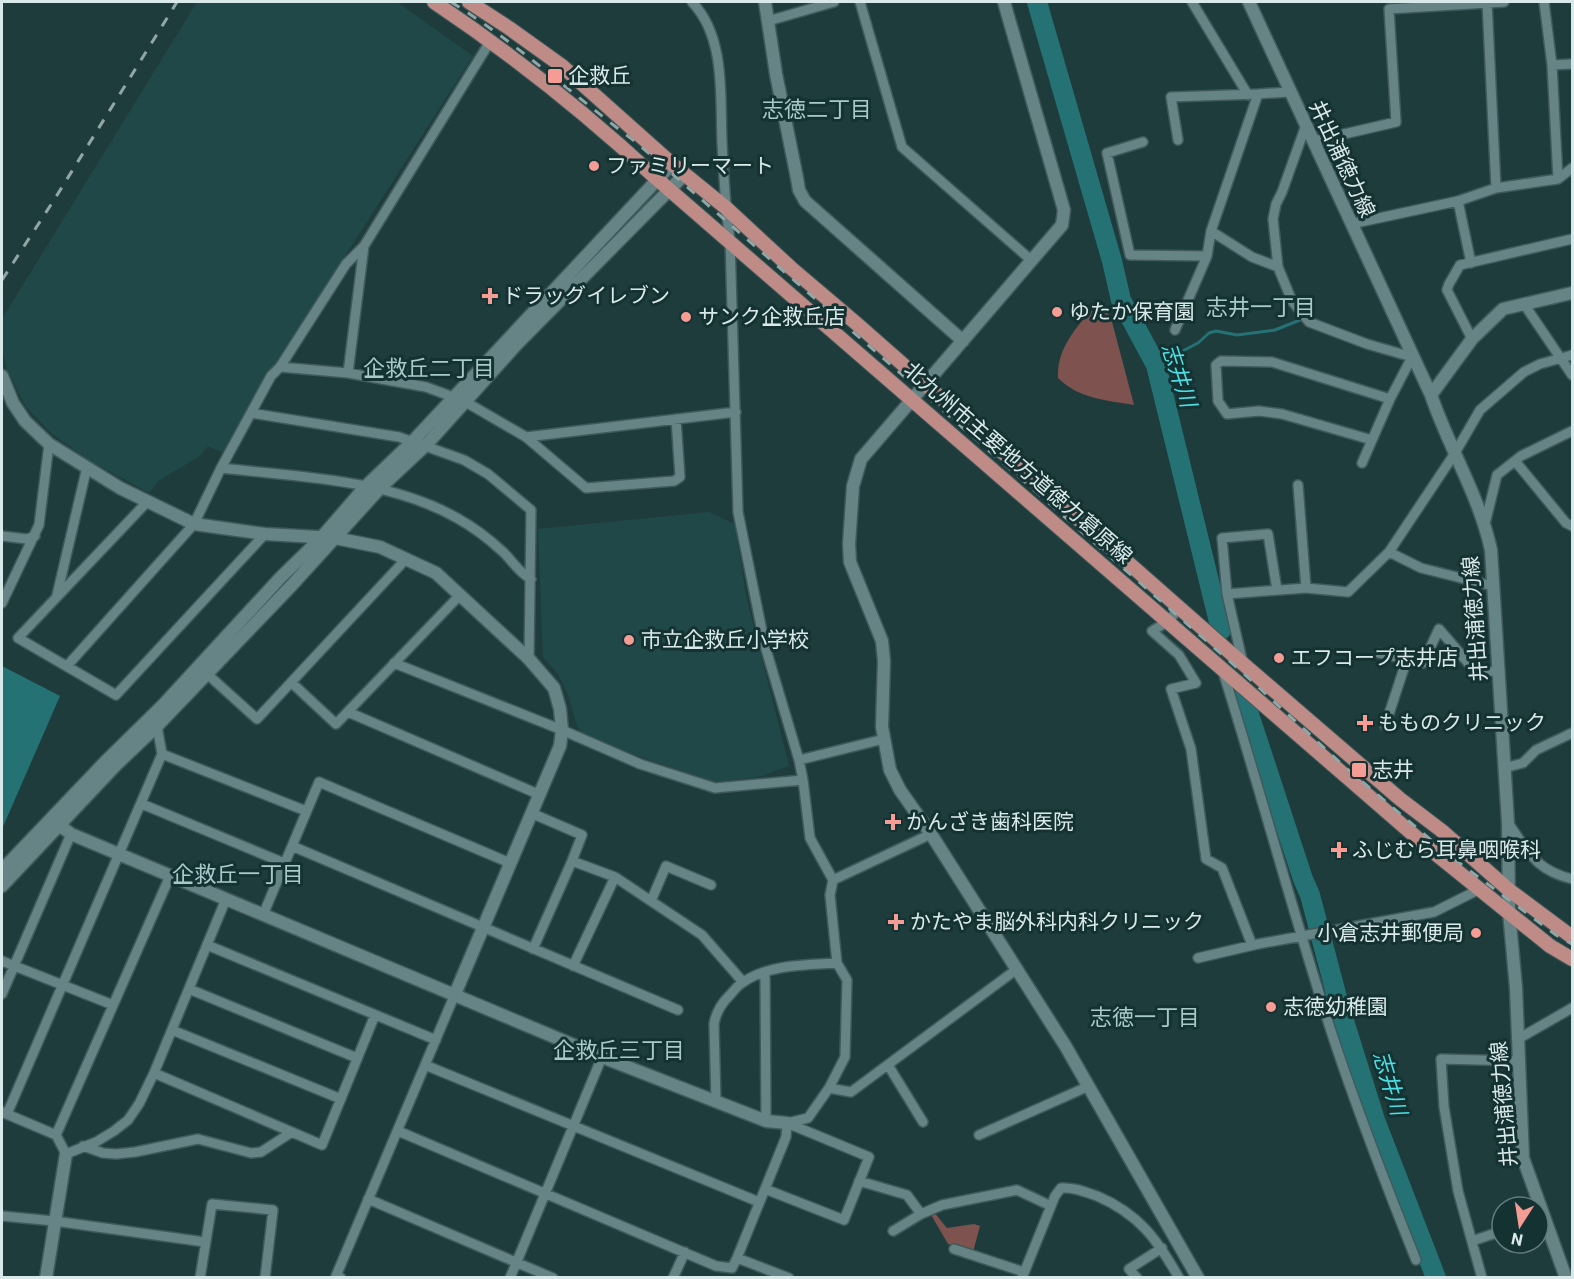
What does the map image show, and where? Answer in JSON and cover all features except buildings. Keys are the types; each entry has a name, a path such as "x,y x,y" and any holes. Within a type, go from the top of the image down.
{"main road":[{"name":"北九州市主要地方道徳力葛原線","path":"434,2 491,40 602,128 657,179 1431,850 1550,946 1572,959"},
{"name":"北九州市主要地方道徳力葛原線","path":"474,3 561,66 684,175 725,207 791,268 1244,664 1509,890 1572,937"}],"street":[{"path":"692,2 704,15 716,49 720,83 725,207 730,240 738,512 765,646 799,760 810,838 833,880 830,895 837,963 847,980 845,1057 829,1088 808,1118 787,1123"},
{"path":"765,2 776,74 797,178 805,201 963,341"},
{"path":"768,21 834,2"},
{"path":"860,2 902,147 1031,260"},
{"path":"1004,2 1065,210 1062,225 861,459 853,486 850,562 882,640 884,661 882,727 890,770 900,790 931,834 1089,1086 1198,1278"},
{"path":"1192,2 1248,95"},
{"name":"井出浦徳力線","path":"1249,2 1431,395 1485,524 1491,550 1508,823 1509,912 1514,947 1523,1158 1534,1195"},
{"path":"1487,2 1496,188"},
{"path":"1314,141 1396,122 1389,9 1424,4 1504,2"},
{"path":"1544,2 1552,65 1558,179"},
{"path":"68,666 194,524 221,468 271,376 280,367 346,264 364,246 491,40"},
{"path":"1552,65 1572,64"},
{"path":"1178,140 1171,97 1289,92"},
{"path":"1175,330 1208,256 1211,231 1258,94"},
{"path":"1306,125 1276,204 1273,219 1278,267 1292,301 1309,322 1367,344 1412,357 1390,399 1362,464"},
{"path":"1143,142 1107,153 1131,255 1208,256"},
{"path":"2,870 157,726 379,490 424,446 459,399 672,164"},
{"path":"1351,224 1458,201 1496,188 1558,179 1572,168"},
{"path":"2,886 55,822 281,577 321,538 366,486 516,345 684,175"},
{"path":"1458,201 1471,263"},
{"path":"1211,231 1252,257 1278,267"},
{"path":"1472,339 1447,290 1461,266 1572,239"},
{"path":"348,373 364,246"},
{"path":"1431,395 1472,339 1503,309 1572,293"},
{"path":"1524,304 1572,375"},
{"path":"1227,594 1306,588 1348,592 1389,552 1455,453 1480,410 1524,372 1540,364 1572,355"},
{"path":"1372,440 1282,414 1259,411 1227,414 1218,401 1216,365 1221,361 1272,362 1390,399"},
{"path":"280,367 348,373 426,387 459,399 526,437 586,488 674,481 680,477 676,419"},
{"path":"2,376 13,403 25,421 49,444 147,502 194,524 264,534 335,538 380,547 436,573 529,659 554,688 560,709 562,729 560,746 336,1276 341,1278"},
{"path":"526,437 736,412"},
{"path":"251,413 399,437 464,460 488,474 531,510 529,659"},
{"path":"1485,524 1497,475 1515,461 1572,431"},
{"path":"2,603 39,525 49,444"},
{"path":"1515,461 1566,523 1572,526"},
{"path":"56,597 87,467"},
{"path":"221,468 357,483 432,505 479,532 531,579"},
{"path":"1298,485 1306,588"},
{"path":"147,502 18,638 116,695 264,534"},
{"path":"1244,664 1227,594 1222,538 1268,534 1277,590"},
{"path":"2,536 27,539 34,536"},
{"path":"1389,552 1421,568 1493,586"},
{"path":"206,673 257,719 406,559"},
{"path":"292,683 336,724 460,595"},
{"path":"1180,608 1167,622 1152,631 1179,655 1196,683 1171,689 1191,749 1206,859 1222,868 1252,945"},
{"path":"1379,653 1423,663 1439,629 1476,672 1498,671"},
{"path":"1385,726 1407,659"},
{"path":"394,663 562,729 640,764 716,788 803,780"},
{"path":"1221,666 1245,737 1332,1034 1380,1169 1416,1260"},
{"path":"348,712 538,794"},
{"path":"46,1278 66,1154 56,1135 4,1113 142,804 162,754 157,726"},
{"path":"1504,768 1523,763 1536,750 1572,733"},
{"path":"799,760 884,739"},
{"path":"162,754 306,811"},
{"path":"263,915 319,782 510,863"},
{"path":"142,804 284,863"},
{"path":"531,813 582,835 533,949"},
{"path":"55,822 71,834 602,1057 766,1121 787,1123 869,1157 844,1220 765,1189"},
{"path":"1508,823 1534,862 1556,875 1572,879"},
{"path":"2,994 71,834"},
{"path":"833,880 931,834"},
{"path":"292,846 678,1010"},
{"path":"572,861 615,877 702,935 743,982"},
{"path":"651,901 666,866 711,885"},
{"path":"56,1135 170,876"},
{"path":"573,966 615,877"},
{"path":"1198,958 1302,935 1434,912 1480,889"},
{"path":"66,1154 96,1142 128,1120 139,1104 226,899"},
{"path":"207,945 436,1040"},
{"path":"2,961 113,1005"},
{"path":"716,1102 715,1017 724,1001 743,982 765,972 793,966 837,963"},
{"path":"829,1088 851,1092 1017,969"},
{"path":"765,972 766,1121"},
{"path":"189,989 357,1058"},
{"path":"1518,1039 1572,1008"},
{"path":"154,1073 321,1145 375,1014"},
{"path":"172,1030 341,1099"},
{"path":"510,1278 602,1057"},
{"path":"1482,1278 1458,1191 1444,1107 1441,1059 1519,1061"},
{"path":"425,1065 759,1202"},
{"path":"888,1065 923,1122"},
{"path":"979,1135 1089,1086"},
{"path":"398,1131 716,1266 729,1269 732,1268 737,1258 786,1137 787,1123"},
{"path":"83,1146 103,1153 116,1154 198,1139 251,1153 261,1152 292,1132"},
{"path":"860,1181 907,1195 921,1214"},
{"path":"954,1249 1023,1275 1051,1206 1061,1188 1073,1188 1117,1205 1140,1221 1162,1248 1179,1278"},
{"path":"893,1231 921,1214 942,1205 1017,1190 1051,1206"},
{"path":"368,1199 553,1278"},
{"path":"200,1278 212,1204 273,1210 265,1278"},
{"path":"2,1216 205,1242"},
{"path":"1472,1241 1490,1235"},
{"name":"井出浦徳力線","path":"1550,1240 1566,1278"},
{"path":"1137,1278 1128,1269 1162,1248"},
{"path":"673,1278 685,1252"},
{"path":"737,1258 789,1278"}],"shaded area":[{"path":"197,2 397,2 473,56 276,364 223,453 208,446 200,456 158,481 149,493 89,460 52,434 26,407 7,369 2,350 2,319"},
{"path":"1103,302 1111,318 1134,405 1084,394 1058,378 1058,366 1062,352 1071,336 1083,319"},
{"path":"709,512 735,524 746,596 789,766 762,776 716,783 584,737 577,726 568,695 558,674 543,657 538,529"},
{"path":"2,666 60,696 2,829"},
{"path":"933,1211 947,1228 974,1224 980,1226 973,1252 948,1244 930,1213"}],"waterway":[{"name":"志井川","path":"1037,2 1112,261 1121,300 1156,365 1221,630"},
{"path":"1156,365 1198,343 1209,333 1216,331 1237,335 1275,330 1300,320"},
{"name":"志井川","path":"1242,693 1310,895 1339,1005 1375,1120 1436,1278"}],"railway":[{"path":"2,280 177,2"},
{"path":"451,2 522,52 637,143 1242,672 1346,768 1450,856 1556,935 1572,944"}],"place":[{"name":"企救丘","path":"555,76"},
{"name":"ファミリーマート","path":"594,166"},
{"name":"ドラッグイレブン","path":"490,296"},
{"name":"ゆたか保育園","path":"1057,312"},
{"name":"サンク企救丘店","path":"686,317"},
{"name":"市立企救丘小学校","path":"629,640"},
{"name":"エフコープ志井店","path":"1279,658"},
{"name":"もものクリニック","path":"1365,723"},
{"name":"志井","path":"1359,770"},
{"name":"かんざき歯科医院","path":"893,822"},
{"name":"ふじむら耳鼻咽喉科","path":"1339,850"},
{"name":"かたやま脳外科内科クリニック","path":"896,922"},
{"name":"小倉志井郵便局","path":"1476,933"},
{"name":"志徳幼稚園","path":"1271,1007"}],"district":[{"name":"志徳二丁目","path":"817,109"},
{"name":"志井一丁目","path":"1261,307"},
{"name":"企救丘二丁目","path":"429,368"},
{"name":"企救丘一丁目","path":"238,874"},
{"name":"志徳一丁目","path":"1145,1017"},
{"name":"企救丘三丁目","path":"619,1050"}]}
